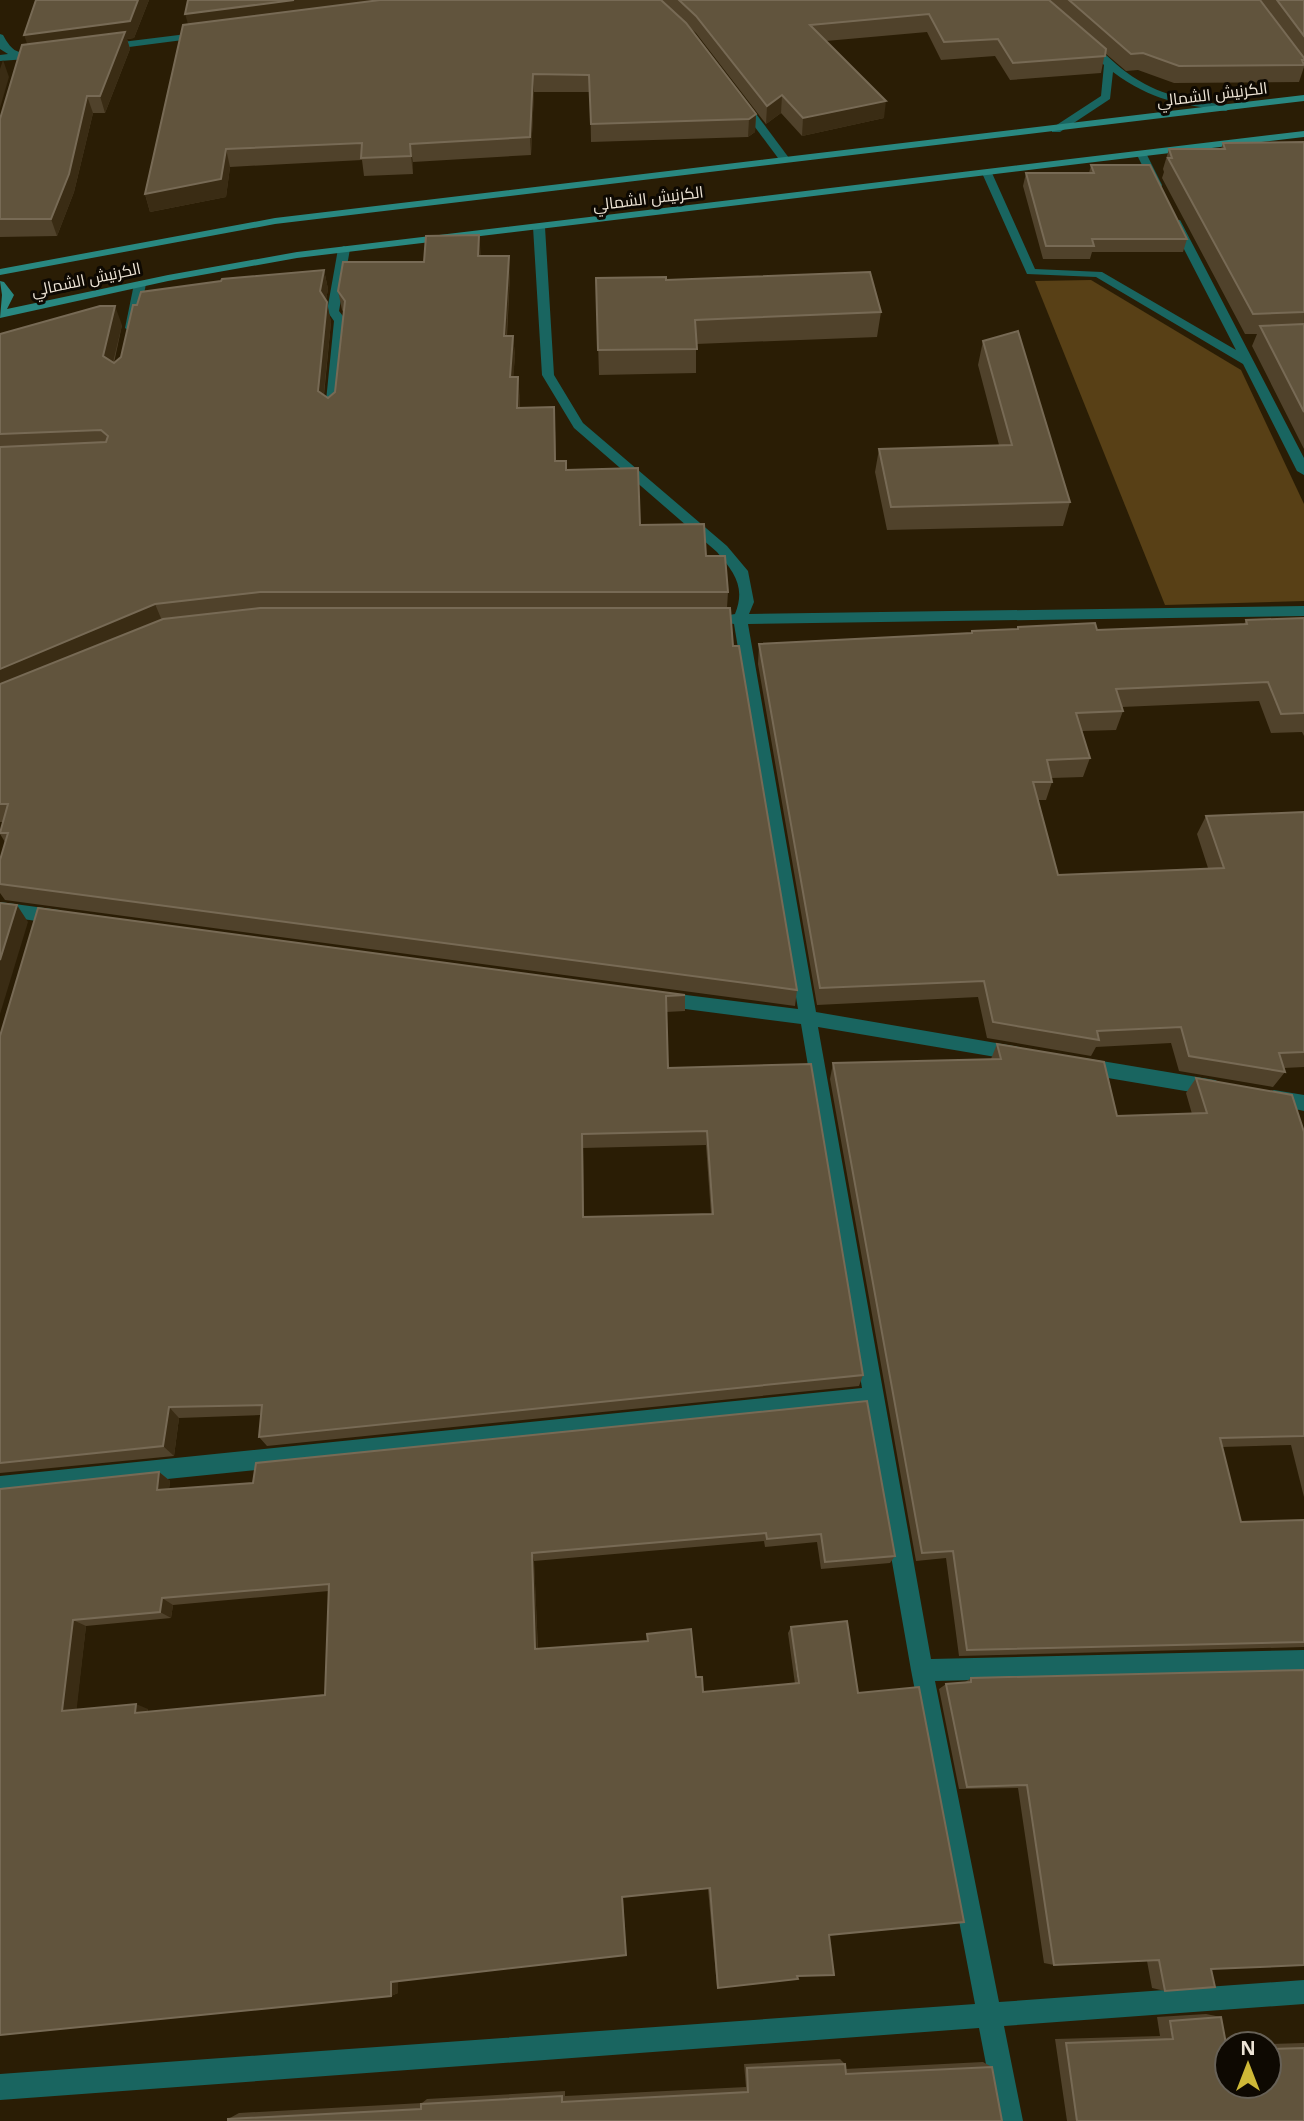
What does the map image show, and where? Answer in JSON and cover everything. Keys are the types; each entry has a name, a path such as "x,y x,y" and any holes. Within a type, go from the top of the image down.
{"main road":[{"name":"الكرنيش الشمالي","path":"0,272 275,221 1304,99"},
{"name":"الكرنيش الشمالي","path":"0,312 297,255 1304,134"},
{"path":"0,284 8,295 0,312"}],"street":[{"path":"90,49 213,34"},
{"path":"0,37 5,49 21,63"},
{"path":"1083,40 1109,65 1153,92 1173,101 1226,108"},
{"path":"0,58 21,63 49,54"},
{"path":"1056,130 1106,97 1109,65"},
{"path":"731,88 785,160"},
{"path":"1142,155 1161,192"},
{"path":"987,173 1031,272 1098,274 1248,362"},
{"path":"1167,205 1304,471"},
{"path":"539,227 548,375 579,425 722,549 743,574 747,602 740,619 873,1397 922,1670 1010,2121"},
{"path":"331,411 340,320 334,316 333,311 344,249"},
{"path":"128,340 140,284"},
{"path":"1237,341 1251,340"},
{"path":"712,619 1304,611"},
{"path":"0,909 39,921 82,920"},
{"path":"644,996 808,1018 1042,1059"},
{"path":"1070,1063 1235,1092"},
{"path":"1263,1096 1304,1103"},
{"path":"0,1486 873,1397"},
{"path":"922,1670 1304,1661"},
{"path":"0,2087 1304,1992"}],"shaded area":[{"path":"1091,280 1241,370 1304,504 1304,601 1165,605 1035,281"}],"building":[{"path":"36,0 138,0 130,21 24,35"},
{"path":"188,0 294,0 185,14"},
{"path":"380,0 661,0 686,23 756,114 749,119 591,124 589,75 533,74 530,137 410,144 411,156 361,158 362,143 226,149 221,179 145,194 183,25"},
{"path":"679,0 1049,0 1106,49 1105,56 1013,63 998,39 944,42 929,14 810,25 886,101 803,118 782,95 767,106 696,16"},
{"path":"1069,0 1260,0 1304,58 1304,65 1179,66 1143,53 1131,54"},
{"path":"1277,0 1304,0 1304,36"},
{"path":"125,32 100,96 87,96 69,174 51,219 0,219 0,119 22,45"},
{"path":"1304,142 1304,312 1253,314 1168,158 1172,158 1169,149 1225,149 1223,143"},
{"path":"1091,165 1150,165 1187,239 1092,239 1094,246 1046,246 1026,173 1094,173"},
{"path":"479,235 478,256 509,256 504,336 513,336 510,377 518,377 517,408 554,407 555,461 566,461 566,470 638,468 640,525 704,524 706,556 725,556 728,592 260,592 155,604 0,669 0,447 106,442 108,436 101,430 0,434 0,334 100,306 115,306 103,356 114,363 121,357 133,305 137,305 141,292 222,279 324,270 320,291 327,302 318,391 328,398 335,392 345,301 338,291 343,262 424,262 426,236"},
{"path":"870,272 881,312 695,320 697,349 598,350 596,278 666,277 666,280"},
{"path":"1304,324 1304,412 1260,326"},
{"path":"1018,331 1070,502 891,507 879,449 1012,445 983,341"},
{"path":"260,608 730,608 733,646 739,646 797,990 0,884 0,860 8,833 0,833 8,804 0,804 0,684 163,619"},
{"path":"1304,618 1304,713 1281,714 1268,682 1116,689 1123,711 1076,713 1090,758 1047,760 1052,782 1033,782 1058,875 1224,868 1206,816 1304,812 1304,1052 1279,1053 1285,1072 1189,1056 1181,1027 1097,1031 1099,1040 993,1022 984,981 820,988 759,644 972,633 1018,627 1095,623 1097,630 1247,624 1246,620"},
{"path":"0,903 17,905 0,960"},
{"path":"38,908 685,995 666,996 668,1068 811,1064 863,1375 259,1437 262,1405 169,1407 163,1446 0,1463 0,1036","holes":["707,1131 713,1214 583,1217 582,1134"]},
{"path":"997,1044 1104,1062 1117,1116 1207,1113 1196,1078 1292,1095 1304,1132 1304,1436 1220,1438 1241,1522 1304,1520 1304,1642 967,1650 953,1551 922,1553 833,1063 1001,1059"},
{"path":"867,1401 895,1556 825,1562 821,1534 767,1539 766,1533 532,1553 535,1649 648,1641 647,1634 691,1629 696,1677 702,1677 703,1692 799,1683 791,1627 847,1621 858,1693 919,1687 964,1922 829,1935 834,1975 797,1976 798,1979 718,1988 710,1888 622,1897 626,1955 391,1982 391,1996 0,2035 0,1489 159,1472 157,1490 253,1483 256,1463","holes":["329,1584 325,1695 135,1713 136,1704 62,1711 73,1620 160,1612 162,1598"]},
{"path":"1304,1670 1304,1965 1211,1969 1215,1987 1165,1991 1159,1960 1054,1965 1027,1785 967,1787 946,1684 971,1682 971,1678"},
{"path":"1221,2017 1223,2030 1213,2030 1213,2100 1283,2100 1283,2049 1304,2048 1304,2121 1077,2121 1066,2043 1173,2039 1170,2021"},
{"path":"845,2064 846,2074 992,2067 1002,2121 228,2121 421,2109 421,2104 562,2096 562,2102 748,2092 747,2068"}]}
